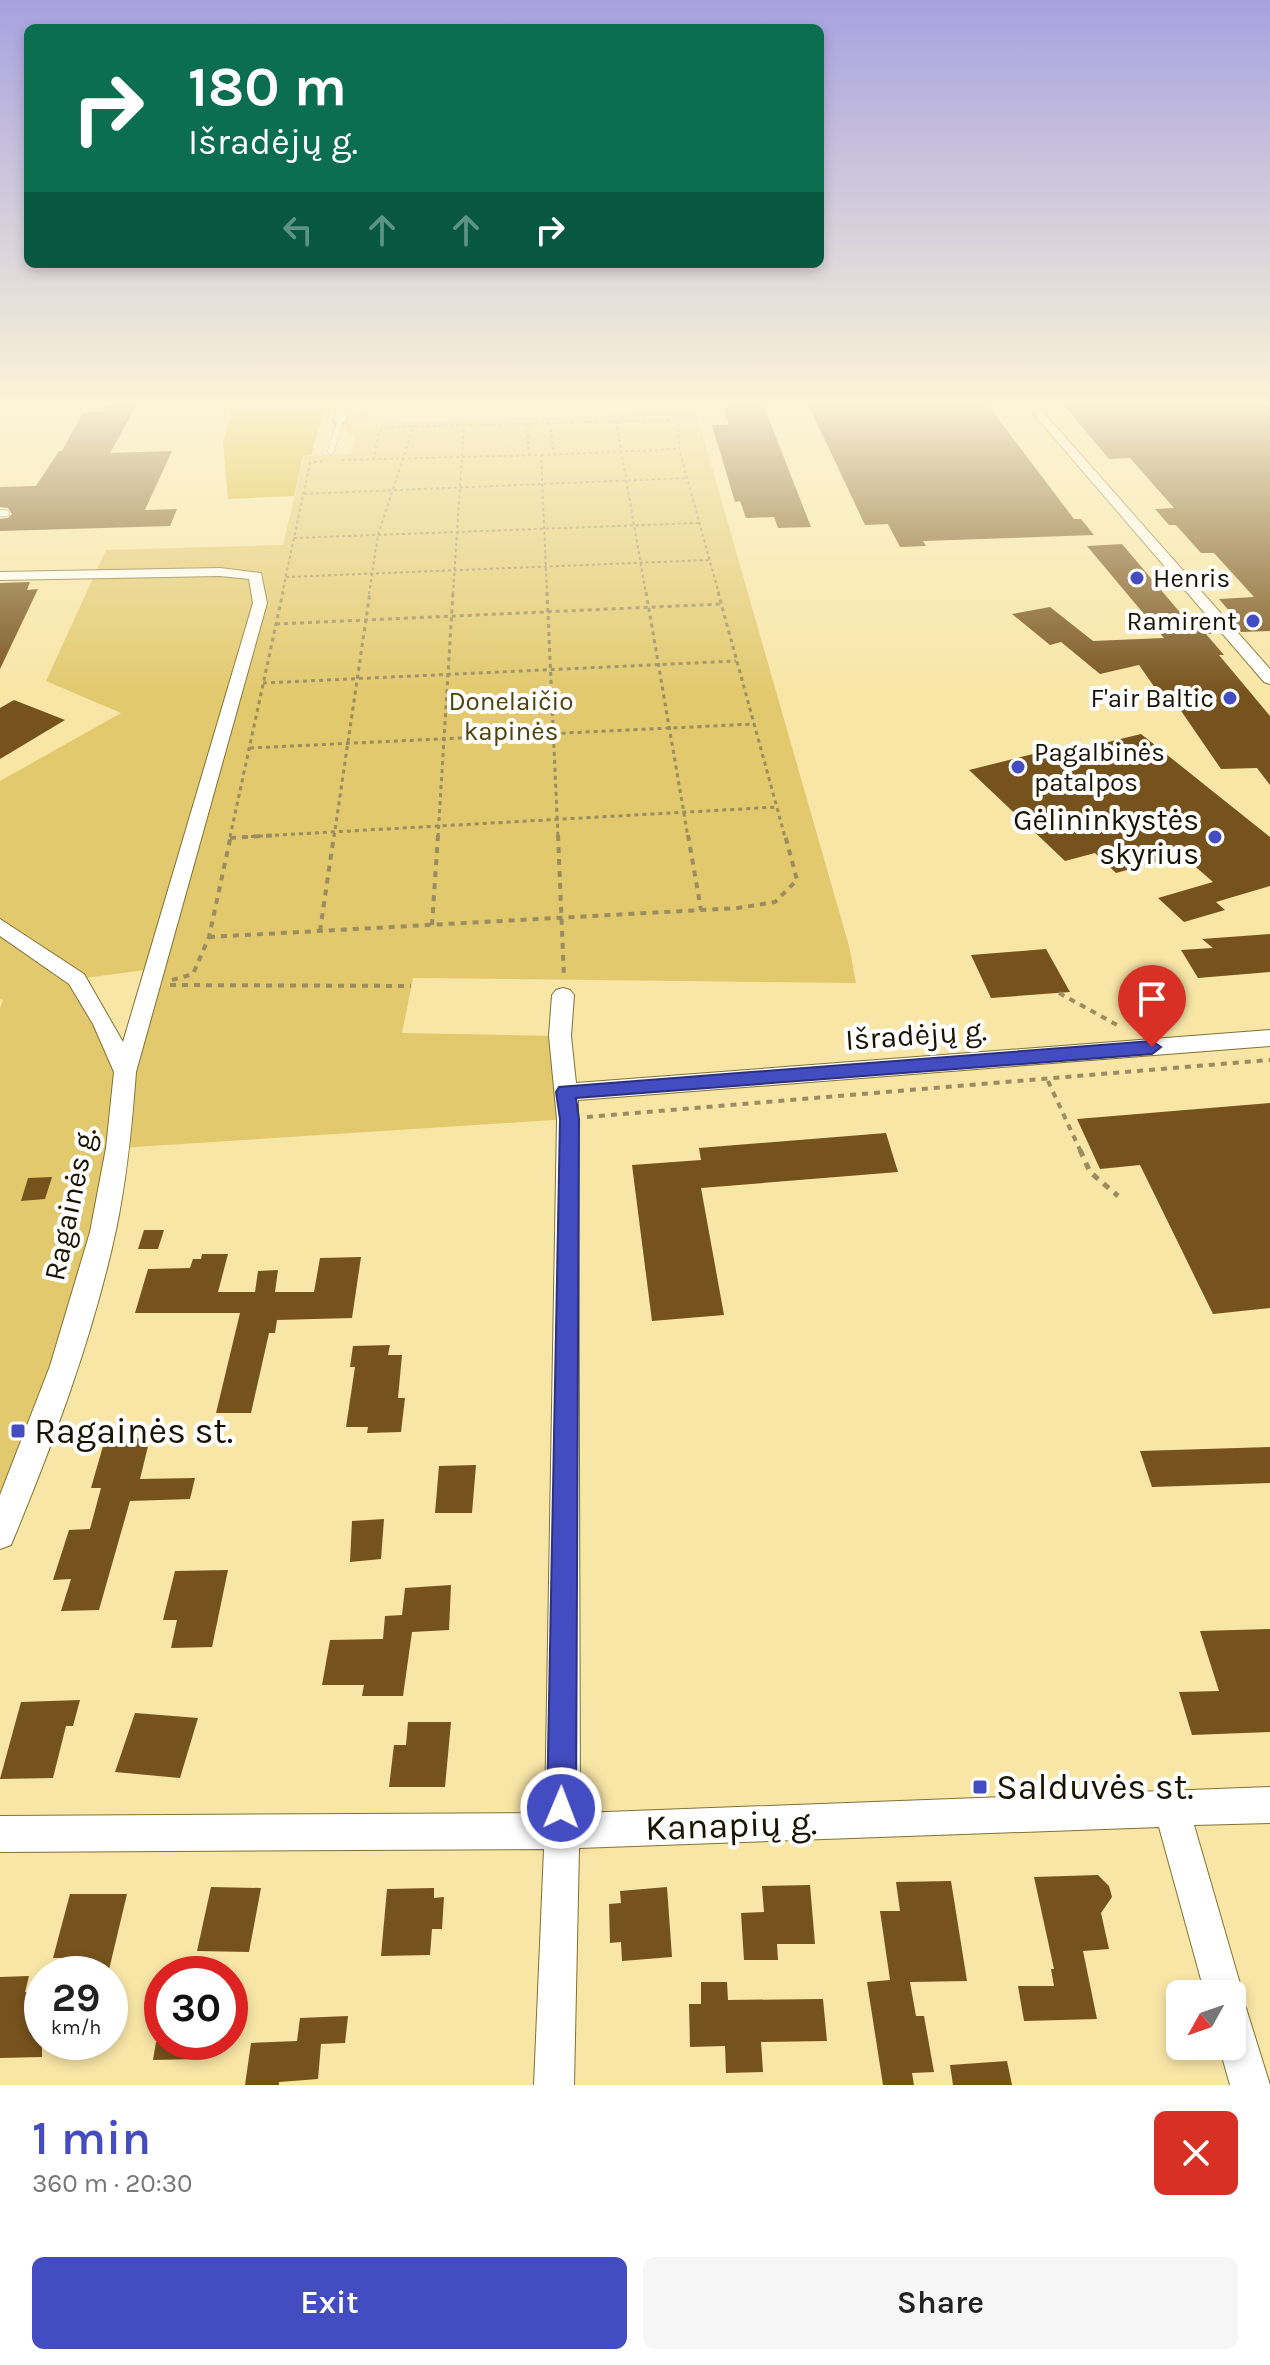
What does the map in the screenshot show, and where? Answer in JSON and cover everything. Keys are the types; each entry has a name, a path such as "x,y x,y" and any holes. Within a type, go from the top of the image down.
{"street":[{"path":"1115,501 1270,679"},
{"path":"0,576 220,572 256,576 260,603 154,969 153,985 125,1072"},
{"name":"Ragainės g.","path":"0,926 77,979 104,1024 125,1072 118,1148 103,1232 64,1366 0,1534"},
{"path":"554,2085 562,1831 568,1106 560,1036 563,995"},
{"name":"Išradėjų g.","path":"568,1106 1270,1038"},
{"name":"Kanapių g.","path":"0,1834 562,1831 1270,1805"},
{"path":"1171,1808 1220,1980"},
{"path":"1243,2060 1250,2085"}],"path":[{"path":"153,985 193,974 209,937 302,501"},
{"path":"320,931 378,535 389,501"},
{"path":"432,925 460,501"},
{"path":"543,501 563,995"},
{"path":"631,501 701,910"},
{"path":"209,937 701,910 775,902 797,880 693,501"},
{"path":"294,538 699,523"},
{"path":"286,577 709,560"},
{"path":"276,624 721,604"},
{"path":"263,683 737,661"},
{"path":"250,748 754,724"},
{"path":"230,838 777,807"},
{"path":"153,985 411,986"},
{"path":"1059,993 1119,1026"},
{"path":"568,1106 1048,1081 1270,1060"},
{"path":"1048,1081 1090,1172 1118,1196"}],"green space":[{"name":"Donelaičio kapinės","path":"293,501 722,501 849,946 856,983 413,978 402,1033 560,1036 569,1119 119,1148 0,1534 0,1008 3,1000 0,999 0,781 121,713 46,681 106,550 283,545","holes":["153,969 125,1070 77,979"]}],"building":[{"path":"0,501 149,501 145,510 177,509 170,526 0,531 0,519 12,514 8,508 0,507"},
{"path":"740,501 801,501 811,527 778,528 774,517 746,518"},
{"path":"854,501 1061,501 1074,519 1081,519 1094,535 923,541 926,546 900,547 888,524 865,525"},
{"path":"1168,501 1270,501 1270,631 1241,632 1226,614 1230,612 1219,599 1254,597 1214,553 1201,553 1176,525 1169,525 1155,509 1174,508"},
{"path":"1122,544 1183,616 1203,615 1218,633 1206,634 1224,655 1219,655 1270,716 1270,785 1257,768 1221,769 1177,705 1167,705 1139,665 1100,674 1061,642 1050,645 1012,614 1050,607 1093,641 1164,638 1087,546"},
{"path":"30,582 27,590 38,589 0,669 0,583"},
{"path":"14,700 65,720 0,759 0,708"},
{"path":"1141,734 1270,837 1270,886 1216,902 1225,910 1184,922 1158,898 1213,882 1182,855 1116,873 1095,853 1065,861 969,770 1049,750 1055,755"},
{"path":"1270,934 1270,972 1198,978 1181,950 1213,948 1202,939"},
{"path":"1046,949 1070,992 991,998 971,955"},
{"path":"1270,1103 1270,1308 1213,1314 1140,1165 1100,1169 1077,1119"},
{"path":"886,1133 898,1172 701,1188 724,1315 652,1321 632,1165 701,1160 699,1148"},
{"path":"52,1177 45,1199 21,1201 28,1178"},
{"path":"144,1230 164,1230 158,1249 138,1249"},
{"path":"202,1254 228,1254 218,1292 255,1292 258,1271 278,1270 275,1292 314,1292 320,1258 361,1257 352,1318 277,1320 275,1333 269,1333 251,1413 216,1413 240,1313 135,1313 148,1269 190,1268 193,1259 201,1259"},
{"path":"390,1345 388,1355 402,1355 398,1398 405,1398 401,1432 367,1433 368,1427 346,1427 355,1367 350,1367 353,1346"},
{"path":"150,1438 140,1479 195,1478 190,1499 130,1501 99,1610 61,1611 71,1579 53,1580 69,1530 90,1529 101,1488 91,1488 105,1439"},
{"path":"1270,1447 1270,1483 1152,1487 1140,1451"},
{"path":"476,1465 472,1513 435,1513 439,1466"},
{"path":"384,1519 381,1559 350,1562 352,1521"},
{"path":"228,1570 212,1647 171,1648 177,1620 163,1620 175,1571"},
{"path":"451,1585 449,1630 412,1632 403,1696 362,1696 364,1685 322,1685 330,1640 383,1639 385,1616 402,1615 405,1588"},
{"path":"1270,1629 1270,1732 1192,1735 1179,1692 1219,1691 1200,1631"},
{"path":"80,1700 73,1726 66,1726 53,1778 0,1779 21,1702"},
{"path":"135,1713 198,1718 180,1778 115,1772"},
{"path":"408,1722 451,1722 445,1787 389,1787 394,1745 406,1745"},
{"path":"1098,1875 1109,1886 1112,1897 1101,1913 1109,1949 1083,1951 1097,2019 1024,2021 1018,1986 1054,1986 1051,1969 1054,1969 1034,1877"},
{"path":"951,1881 967,1981 910,1982 916,2016 924,2016 934,2072 912,2073 914,2085 883,2085 867,1982 890,1980 880,1911 900,1911 896,1882"},
{"path":"810,1885 815,1944 777,1944 778,1960 744,1960 741,1913 764,1912 762,1886"},
{"path":"211,1887 261,1888 249,1952 197,1951"},
{"path":"667,1887 672,1957 622,1961 621,1942 610,1943 609,1904 621,1903 620,1891"},
{"path":"434,1888 434,1898 444,1897 442,1929 432,1929 430,1955 381,1956 387,1889"},
{"path":"70,1894 127,1894 112,1956 54,1956"},
{"path":"24,1976 24,2057 0,2058 0,1977"},
{"path":"701,1982 727,1982 728,2000 823,1999 827,2041 761,2042 763,2072 726,2073 725,2046 690,2047 689,2004 701,2004"},
{"path":"348,2016 345,2043 321,2044 318,2079 279,2082 279,2085 245,2085 251,2043 297,2041 300,2018"},
{"path":"1007,2061 1012,2085 953,2085 950,2065"}],"place":[{"name":"Henris","path":"1137,578"},
{"name":"Ramirent","path":"1253,621"},
{"name":"F'air Baltic","path":"1230,698"},
{"name":"Pagalbinės patalpos","path":"1018,767"},
{"name":"Gėlininkystės skyrius","path":"1215,837"},
{"name":"Ragainės st.","path":"18,1431"},
{"name":"Salduvės st.","path":"980,1787"}],"route":[{"path":"561,1808 569,1119 566,1092 1152,1047"}]}
